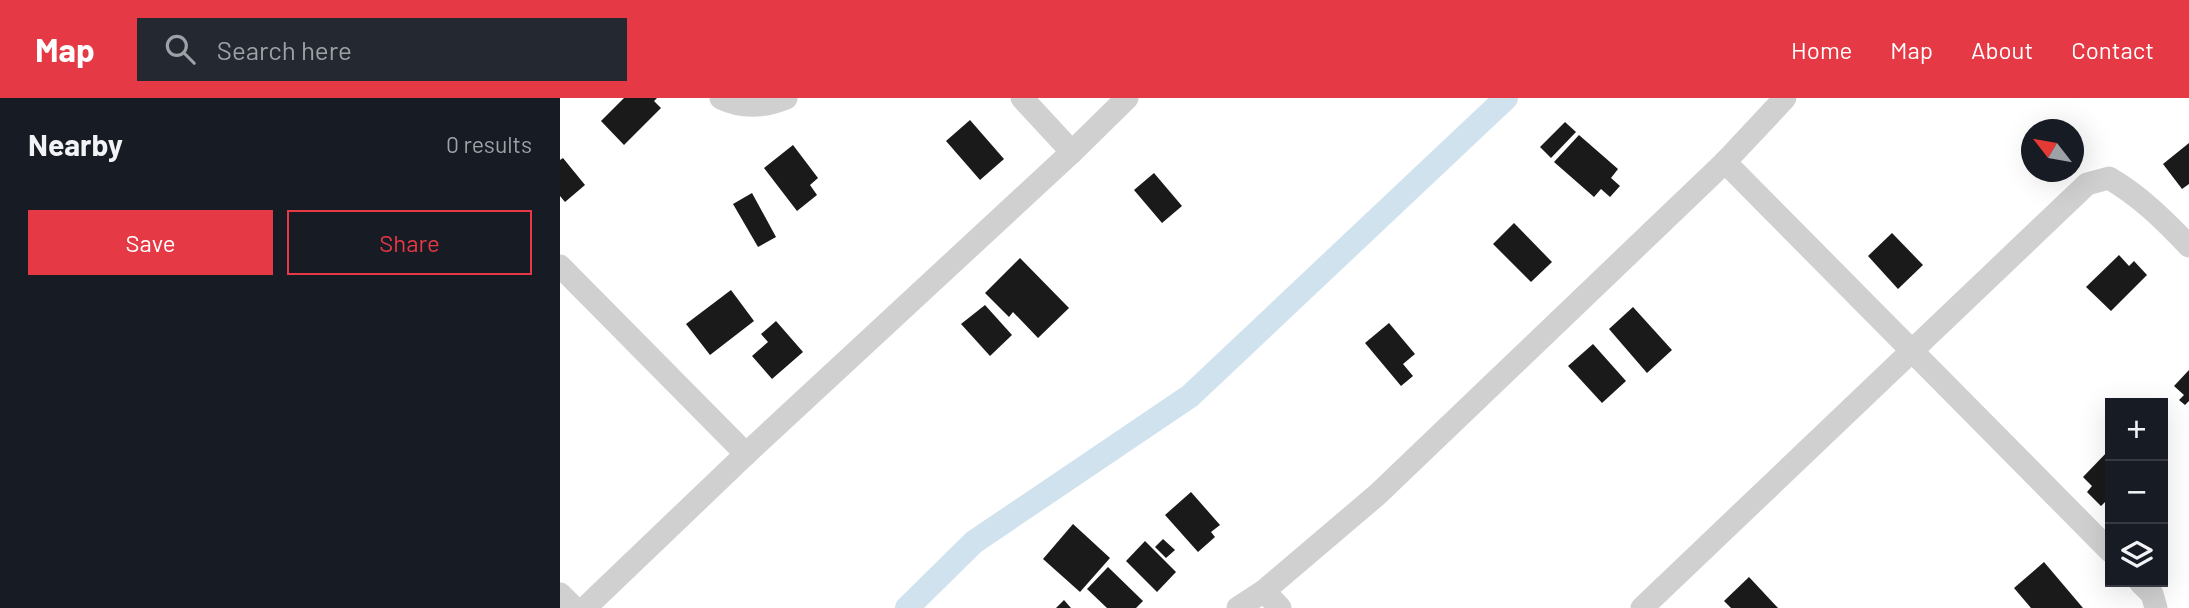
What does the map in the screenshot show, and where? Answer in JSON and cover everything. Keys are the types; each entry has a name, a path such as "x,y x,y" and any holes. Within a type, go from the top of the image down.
{"street":[{"path":"721,98 734,105 755,106 786,98"},
{"path":"1022,98 1072,152"},
{"path":"585,608 1127,98"},
{"path":"1238,608 1264,591 1378,494 1725,162 1785,98"},
{"path":"1725,162 2105,546"},
{"path":"1653,605 2087,184 2109,178 2126,188 2151,207 2189,246"},
{"path":"560,265 746,454"},
{"path":"2145,587 2152,594 2156,608"},
{"path":"1264,591 1280,608"},
{"path":"560,594 574,608"}],"building":[{"path":"624,98 657,98 654,101 661,108 624,145 601,121"},
{"path":"970,120 1004,159 980,180 946,141"},
{"path":"1565,122 1576,132 1551,158 1540,147"},
{"path":"1579,135 1618,169 1611,178 1620,186 1610,197 1601,189 1594,197 1554,162"},
{"path":"2189,143 2189,184 2182,189 2163,164"},
{"path":"793,145 818,178 810,185 817,195 797,211 764,168"},
{"path":"563,158 585,185 565,202 560,196 560,160"},
{"path":"1154,173 1182,206 1162,223 1134,190"},
{"path":"752,193 776,237 758,247 733,204"},
{"path":"1514,223 1552,262 1531,282 1493,244"},
{"path":"1892,233 1923,265 1898,289 1868,256"},
{"path":"2119,255 2129,266 2134,261 2147,275 2111,311 2086,287"},
{"path":"1020,258 1069,308 1038,338 1013,312 1009,317 985,293"},
{"path":"731,290 754,321 710,355 686,324"},
{"path":"985,305 1012,335 990,356 961,324"},
{"path":"1633,307 1672,350 1647,373 1609,329"},
{"path":"776,321 803,352 772,379 752,356 768,342 761,334"},
{"path":"1389,323 1415,354 1403,364 1413,376 1401,386 1365,343"},
{"path":"1593,344 1626,381 1602,403 1568,366"},
{"path":"2189,370 2189,401 2185,405 2179,400 2184,395 2174,386"},
{"path":"2105,454 2105,502 2101,506 2087,492 2092,486 2083,477"},
{"path":"1191,492 1220,525 1211,532 1215,537 1198,552 1165,515"},
{"path":"1073,524 1110,558 1080,592 1043,559"},
{"path":"1163,539 1175,550 1166,558 1155,547"},
{"path":"1145,541 1176,572 1157,592 1126,561"},
{"path":"2044,562 2083,608 2031,608 2014,588"},
{"path":"1108,567 1143,601 1136,608 1107,608 1087,589"},
{"path":"1749,577 1778,608 1731,608 1724,601"},
{"path":"1064,600 1071,608 1056,608"}],"waterway":[{"path":"907,608 974,542 1190,396 1506,98"}]}
